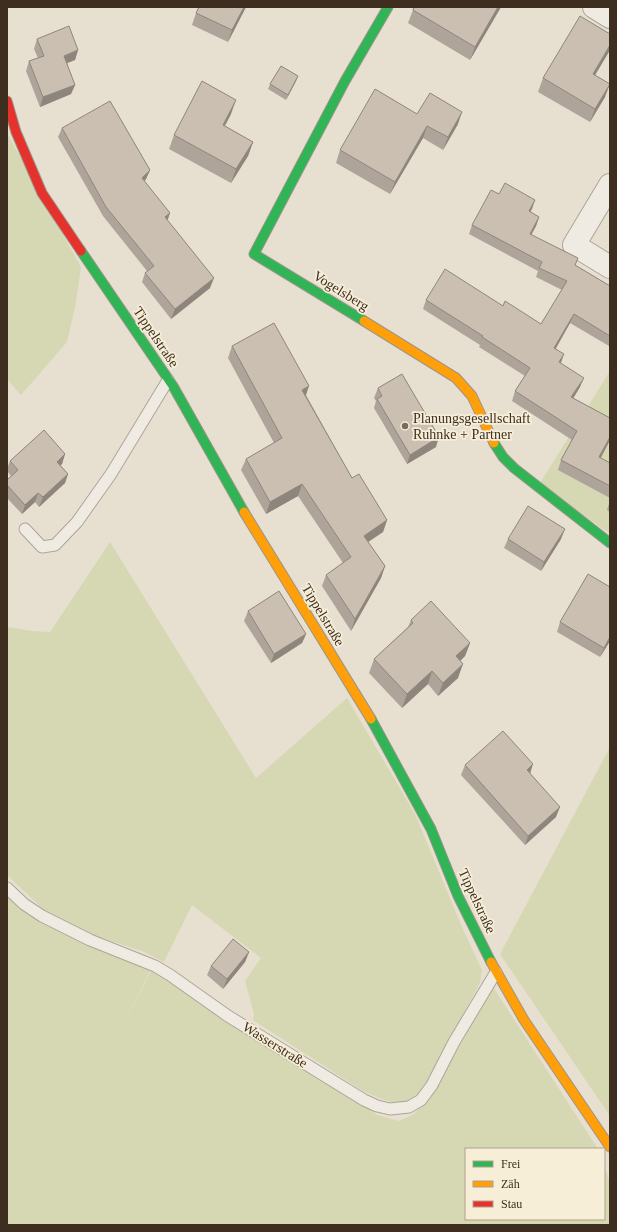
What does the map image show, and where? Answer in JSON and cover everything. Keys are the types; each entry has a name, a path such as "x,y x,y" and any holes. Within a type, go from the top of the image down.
{"street":[{"name":"Vogelsberg","path":"388,7 345,82 254,254 456,378 470,393 478,406 496,446 504,458 561,506 610,544"},
{"path":"594,7 610,17"},
{"name":"Tippelstraße","path":"7,102 16,132 42,193 168,380 233,494 376,727 431,829 458,896 496,972 524,1020 610,1147"},
{"path":"610,185 574,245 610,267"}],"lane":[{"path":"25,529 42,547 55,545 77,522 111,474 168,380"},
{"name":"Wasserstraße","path":"7,888 24,904 42,916 90,940 155,966 228,1016 364,1100 377,1106 390,1109 409,1107 421,1100 432,1085 454,1042 496,972"}],"green space":[{"path":"7,133 81,267 76,303 67,342 21,395 7,379"},
{"path":"610,371 610,534 540,483"},
{"path":"110,542 256,778 347,698 415,814 462,927 482,970 480,983 424,1088 412,1101 395,1103 363,1091 253,1020 254,1014 245,981 261,958 192,905 164,962 142,951 90,934 45,911 7,875 7,627 50,632"},
{"path":"610,747 610,1116 500,954"},
{"path":"7,889 43,921 151,969 121,1031 152,969 358,1101 377,1115 399,1121 414,1114 431,1096 493,987 597,1148 465,1148 465,1220 605,1220 605,1169 610,1182 610,1225 7,1225"}],"building":[{"path":"199,7 244,7 232,30 196,13"},
{"path":"414,7 498,7 475,47 413,10"},
{"path":"580,16 610,34 610,45 593,74 610,84 595,109 543,78"},
{"path":"69,26 78,50 64,56 75,85 43,97 29,61 44,56 37,39"},
{"path":"281,66 298,76 288,95 270,84"},
{"path":"202,81 236,100 223,125 253,142 236,169 174,135"},
{"path":"375,89 417,114 430,93 462,112 448,137 427,126 395,182 340,150"},
{"path":"110,101 150,170 142,178 170,213 165,217 214,278 175,309 145,273 154,266 106,207 62,128"},
{"path":"505,183 535,200 529,211 539,217 530,234 578,258 575,265 610,286 610,336 574,314 554,348 564,354 559,362 584,378 571,397 610,418 610,437 599,457 610,463 610,486 561,460 577,431 515,391 530,368 426,300 445,269 503,306 505,301 541,324 567,281 539,268 542,262 472,225 491,190 499,194"},
{"path":"274,323 309,386 302,390 352,478 359,474 387,520 364,536 385,566 355,619 326,575 351,557 302,484 270,502 246,459 282,438 232,346"},
{"path":"402,374 439,437 410,455 377,399 382,396 378,388"},
{"path":"44,430 65,454 57,462 68,474 43,497 38,493 25,505 7,485 7,480 18,470 10,461"},
{"path":"528,506 565,529 544,562 508,539"},
{"path":"588,574 610,587 610,637 604,648 560,622"},
{"path":"279,591 306,634 274,654 248,611"},
{"path":"431,601 470,643 456,656 463,664 443,683 432,671 407,694 374,659 413,623 411,620"},
{"path":"503,731 533,764 527,770 560,807 528,836 465,765"},
{"path":"233,939 249,952 227,979 211,966"}],"traffic: fast":[{"path":"364,321 254,254 345,81 388,7"},
{"path":"81,251 173,386 244,512"},
{"path":"494,443 503,457 514,468 610,543"},
{"path":"371,719 431,829 458,896 491,962"}],"traffic: slow":[{"path":"364,321 456,378 472,396 494,443"},
{"path":"244,512 371,719"},
{"path":"491,962 524,1020 610,1147"}],"traffic: jam":[{"path":"7,101 16,132 42,193 81,251"}],"place":[{"name":"Planungsgesellschaft Ruhnke + Partner","path":"405,426"}]}
